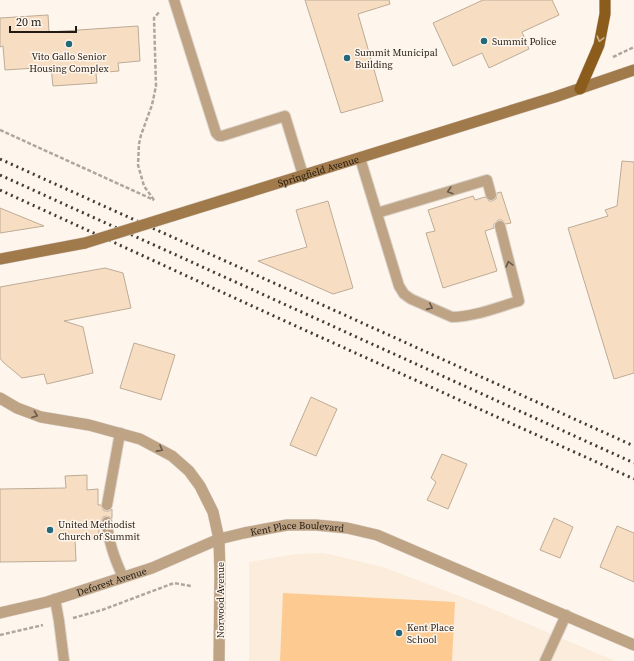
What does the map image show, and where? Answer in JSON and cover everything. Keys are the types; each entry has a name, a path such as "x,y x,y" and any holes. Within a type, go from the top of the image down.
{"main road":[{"path":"580,89 599,45 605,14 605,0"},
{"name":"Springfield Avenue","path":"0,260 85,243 580,89 634,70"}],"street":[{"path":"0,398 17,408 41,417 89,425 140,439 156,446 172,456 189,471 200,486 213,512 219,539"},
{"name":"Kent Place Boulevard","path":"219,539 287,525 316,525 347,528 370,533 634,645"},
{"name":"Deforest Avenue","path":"0,613 55,599 152,568 219,539"},
{"name":"Norwood Avenue","path":"219,539 220,661"}],"lane":[{"path":"174,0 216,133 219,136 222,136 285,116 303,176"},
{"path":"360,158 399,286 404,294 411,299 452,317 470,316 519,301 500,226"},
{"path":"377,213 487,180 491,195"},
{"path":"107,505 120,433"},
{"path":"107,522 115,560 123,577"},
{"path":"55,599 64,661"},
{"path":"545,661 566,615"}],"path":[{"path":"0,130 154,200 144,186 138,165 141,135 152,105 156,86 154,18 160,11"},
{"path":"607,60 634,47"},
{"path":"0,635 102,610 174,583 191,586"}],"shaded area":[{"name":"Kent Place School","path":"324,553 383,567 488,607 615,661 249,661 249,562 296,554"},
{"path":"283,593 455,602 452,661 280,661"}],"building":[{"name":"Summit Municipal Building","path":"305,0 389,0 390,4 358,14 383,101 341,113"},
{"name":"Summit Police","path":"483,0 552,0 559,15 522,32 529,49 489,68 482,53 453,66 433,23"},
{"name":"Vito Gallo Senior Housing Complex","path":"48,15 49,32 138,26 140,61 118,63 119,71 96,73 97,83 53,86 51,67 5,70 3,46 0,47 0,18"},
{"path":"622,161 634,162 634,373 614,379 568,228 608,216 605,210 617,206"},
{"path":"501,192 511,223 506,224 502,220 498,220 494,224 494,228 485,231 497,271 443,288 426,233 435,231 428,210 473,196 475,200 485,197 489,201 492,201 496,199 497,193"},
{"path":"328,201 353,288 333,294 258,261 307,247 296,210"},
{"path":"0,208 44,226 0,233"},
{"path":"105,268 123,273 131,308 64,321 83,327 93,373 47,384 44,374 22,378 3,362 0,358 0,287"},
{"path":"134,343 175,355 161,400 120,388"},
{"path":"311,397 337,409 316,456 290,445"},
{"path":"442,454 467,464 448,509 427,500 436,482 431,478"},
{"name":"United Methodist Church of Summit","path":"87,475 87,490 98,489 98,505 101,505 105,511 112,509 112,518 106,516 103,517 101,522 99,522 99,538 75,539 76,561 0,562 0,489 66,488 65,476"},
{"path":"554,518 573,527 560,558 540,550"},
{"path":"617,526 634,533 634,582 600,567"}],"railway":[{"path":"0,159 634,446"},
{"path":"0,175 634,463"},
{"path":"0,190 634,479"}],"place":[{"name":"Summit Police","path":"484,41"},
{"name":"Vito Gallo Senior Housing Complex","path":"69,44"},
{"name":"Summit Municipal Building","path":"347,58"},
{"name":"United Methodist Church of Summit","path":"50,530"},
{"name":"Kent Place School","path":"399,633"}]}
